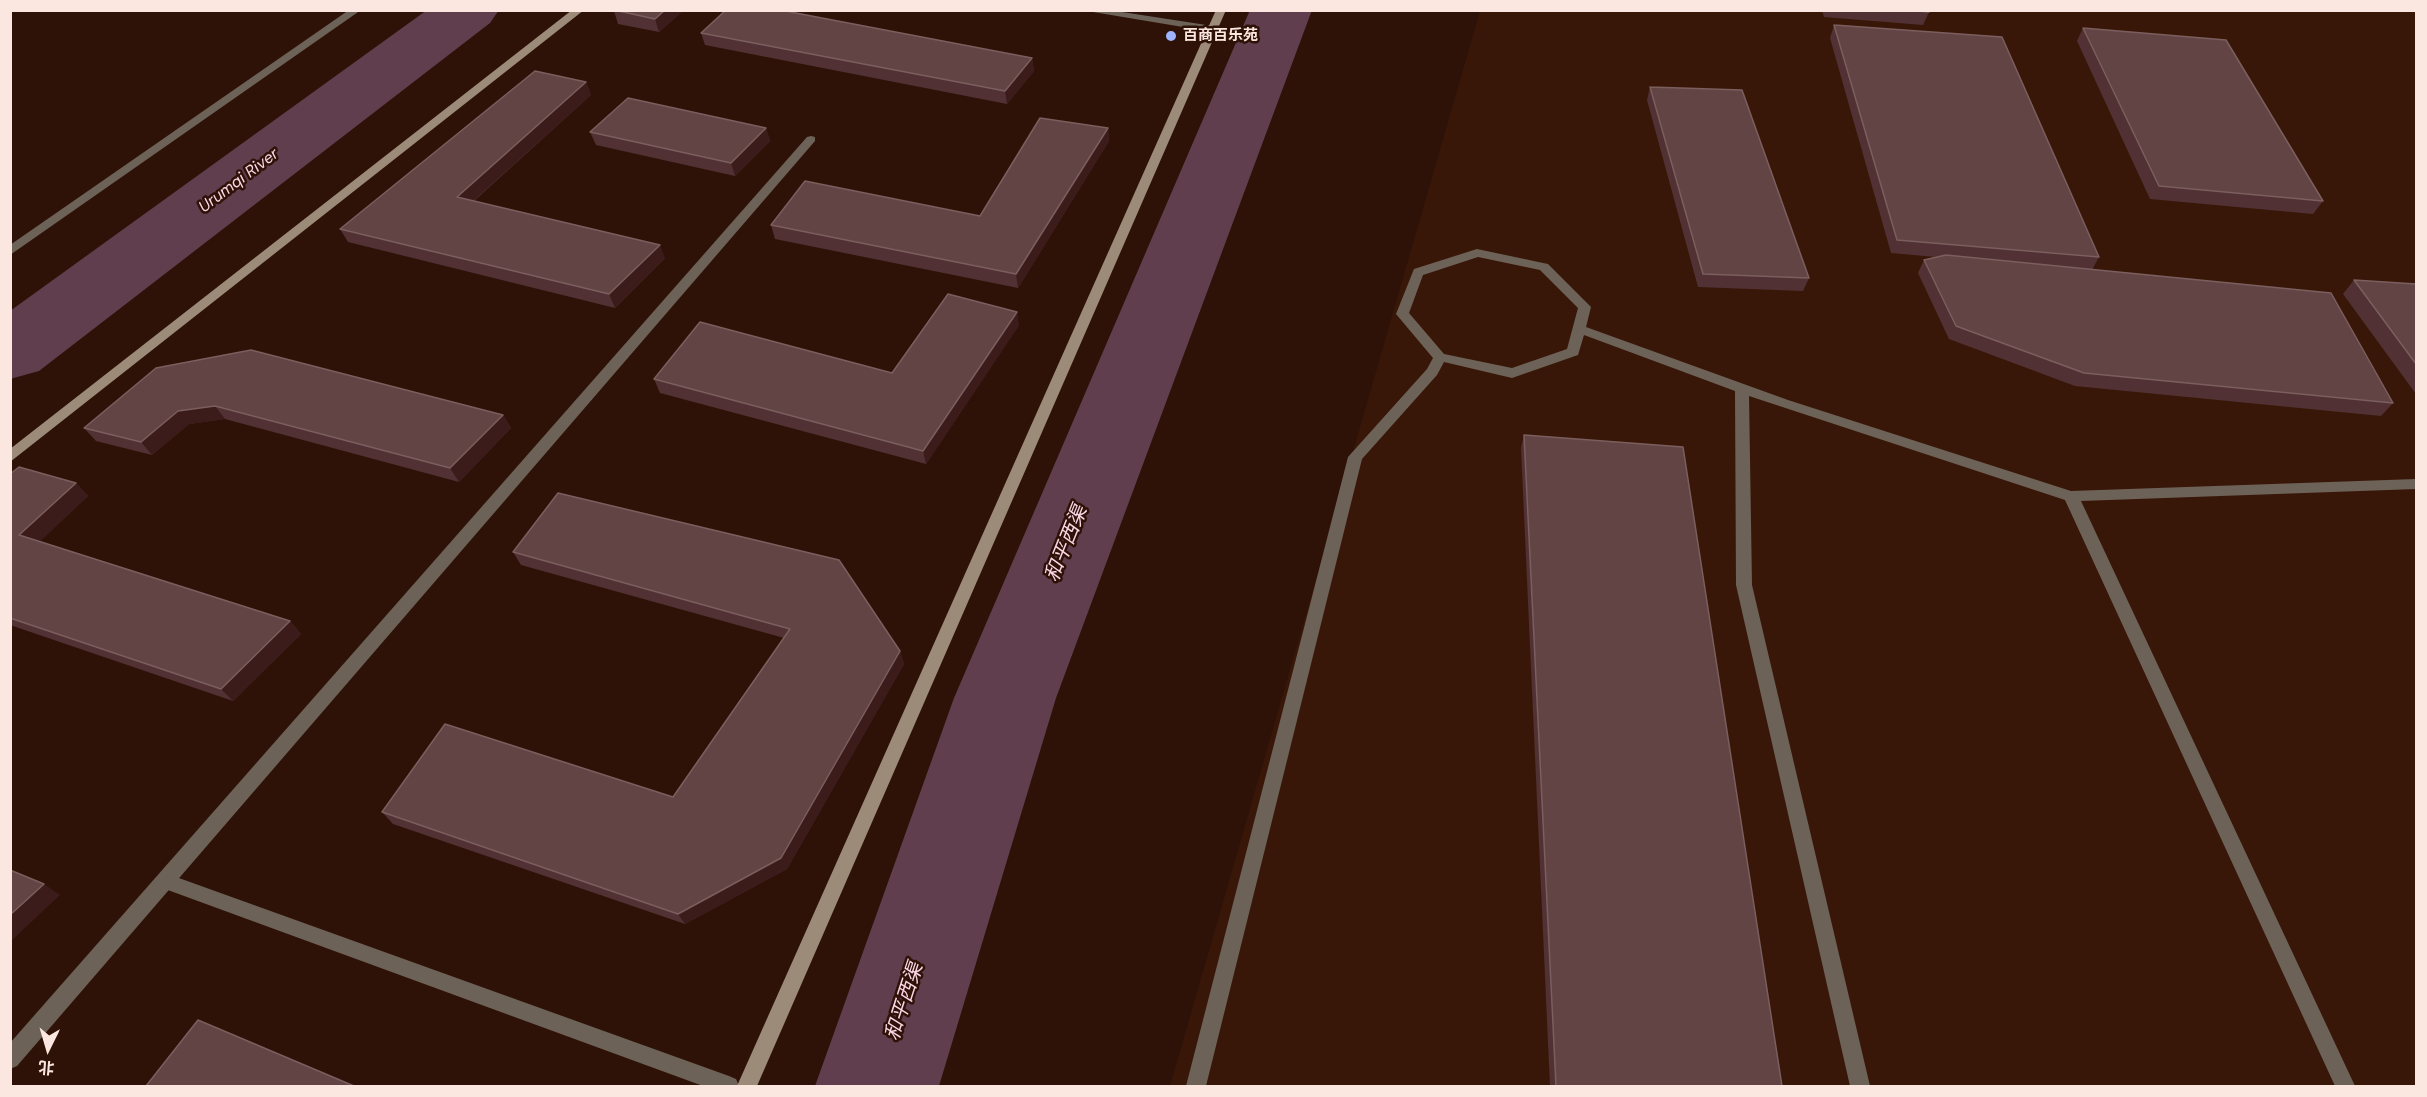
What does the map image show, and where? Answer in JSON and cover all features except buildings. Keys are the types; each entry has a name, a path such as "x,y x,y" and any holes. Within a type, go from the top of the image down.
{"street":[{"path":"10,250 356,10"},
{"path":"10,457 579,10"},
{"path":"1086,10 1213,29"},
{"path":"747,1086 1221,10"},
{"path":"10,1059 811,139"},
{"path":"1477,253 1544,267 1585,307 1573,352 1512,374 1440,357 1402,314 1418,272 1477,253"},
{"path":"1579,329 1742,388 2071,496 2416,484"},
{"path":"1196,1086 1355,457 1432,372 1440,357"},
{"path":"1742,388 1744,585 1860,1086"},
{"path":"2071,496 2345,1086"},
{"path":"165,881 729,1086"}],"shaded area":[{"path":"1480,11 2416,11 2416,1086 1170,1086"}],"waterway":[{"name":"Urumqi River","path":"10,352 468,10"},
{"name":"和平西渠","path":"877,1086 1005,698 1281,10"}],"place":[{"name":"百商百乐苑","path":"1171,36"}]}
